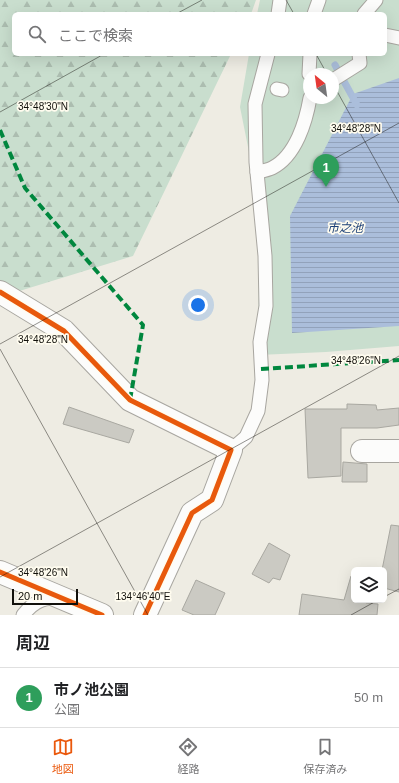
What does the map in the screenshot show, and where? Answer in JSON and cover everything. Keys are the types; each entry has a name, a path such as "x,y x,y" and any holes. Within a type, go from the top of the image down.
{"street":[{"path":"0,292 64,331 130,400 231,450 212,500 192,513 145,615"},
{"path":"362,451 399,451"},
{"path":"0,572 102,615"}],"lane":[{"path":"278,12 280,0"},
{"path":"315,12 319,0"},
{"path":"366,12 376,0"},
{"path":"387,35 399,38"},
{"path":"231,450 246,437 258,411 262,380 260,342 266,306 265,256 257,172 255,104 267,56"},
{"path":"309,68 310,56"},
{"path":"339,77 360,63 359,56"},
{"path":"257,172 272,168 282,161 302,131 306,104"},
{"path":"23,615 31,606 41,599 59,598"}],"green space":[{"path":"0,0 256,0 252,12 12,12 12,56 230,56 133,256 0,297"},
{"path":"260,0 399,0 399,346 326,352 258,355 259,272 257,216 250,157 240,107 249,56 387,56 387,12 257,12"}],"water":[{"name":"市之池","path":"399,78 399,326 292,333 290,216 353,94"}],"building":[{"path":"347,404 376,405 377,410 399,408 399,425 377,428 341,428 341,476 308,478 305,409 347,409"},
{"path":"69,407 134,430 129,443 63,424"},
{"path":"343,462 367,464 367,482 342,482"},
{"path":"391,525 399,526 399,592 387,589 387,567 383,567"},
{"path":"269,543 290,555 280,580 273,578 269,583 252,574"},
{"path":"351,576 351,603 378,604 377,615 299,615 302,594 344,600"},
{"path":"196,580 225,593 215,615 194,615 182,610"}],"waterway":[{"path":"335,65 357,105"}],"marked path":[{"path":"0,130 25,188 143,325 130,400"},
{"path":"261,369 399,360"}],"cycle path":[{"path":"0,292 64,331 130,400 231,450 212,500 192,513 145,615"},
{"path":"0,572 102,615"}],"place":[{"name":"市ノ池公園","path":"326,187"}]}
